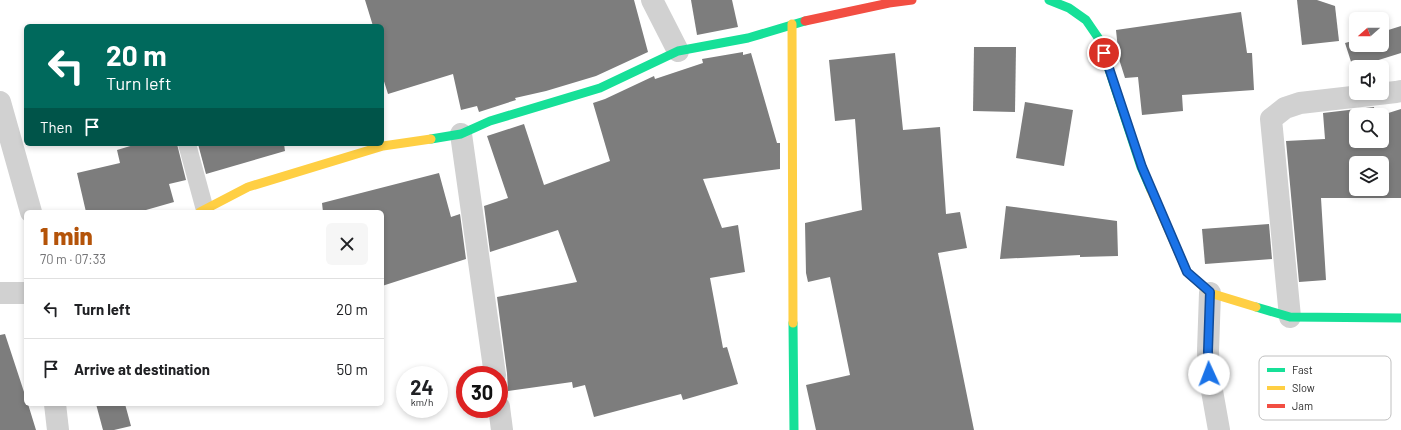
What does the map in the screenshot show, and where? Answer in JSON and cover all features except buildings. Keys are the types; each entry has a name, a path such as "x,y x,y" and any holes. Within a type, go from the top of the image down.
{"street":[{"path":"652,0 678,51"},
{"path":"384,146 461,134 490,121 600,88 678,51 748,38 792,24 889,3 912,0"},
{"path":"1049,0 1069,4 1086,20 1099,39 1142,167 1187,272 1210,292 1290,316 1401,318"},
{"path":"792,24 794,430"},
{"path":"1290,316 1271,119 1285,108 1300,103 1396,92 1401,90"},
{"path":"0,102 30,210"},
{"path":"461,134 493,366"},
{"path":"205,210 248,187 383,146"},
{"path":"1210,292 1208,351 1209,374 1219,430"},
{"path":"0,293 24,293"},
{"path":"55,406 58,430"},
{"path":"500,418 502,430"}],"lane":[{"path":"187,146 203,210"}],"traffic: fast":[{"path":"1049,0 1069,8 1086,20 1099,39 1141,167 1151,190"},
{"path":"431,139 461,134 490,121 600,88 678,51 748,38 805,21"},
{"path":"1256,307 1290,317 1401,318"},
{"path":"793,323 794,430"}],"traffic: slow":[{"path":"792,24 793,323"},
{"path":"384,146 431,139"},
{"path":"204,210 248,187 383,146"},
{"path":"1151,190 1187,272 1210,293 1256,307"}],"traffic: jam":[{"path":"805,21 889,3 912,0"}],"route":[{"path":"1104,53 1142,167 1187,272 1210,292 1208,351 1209,374"}]}
